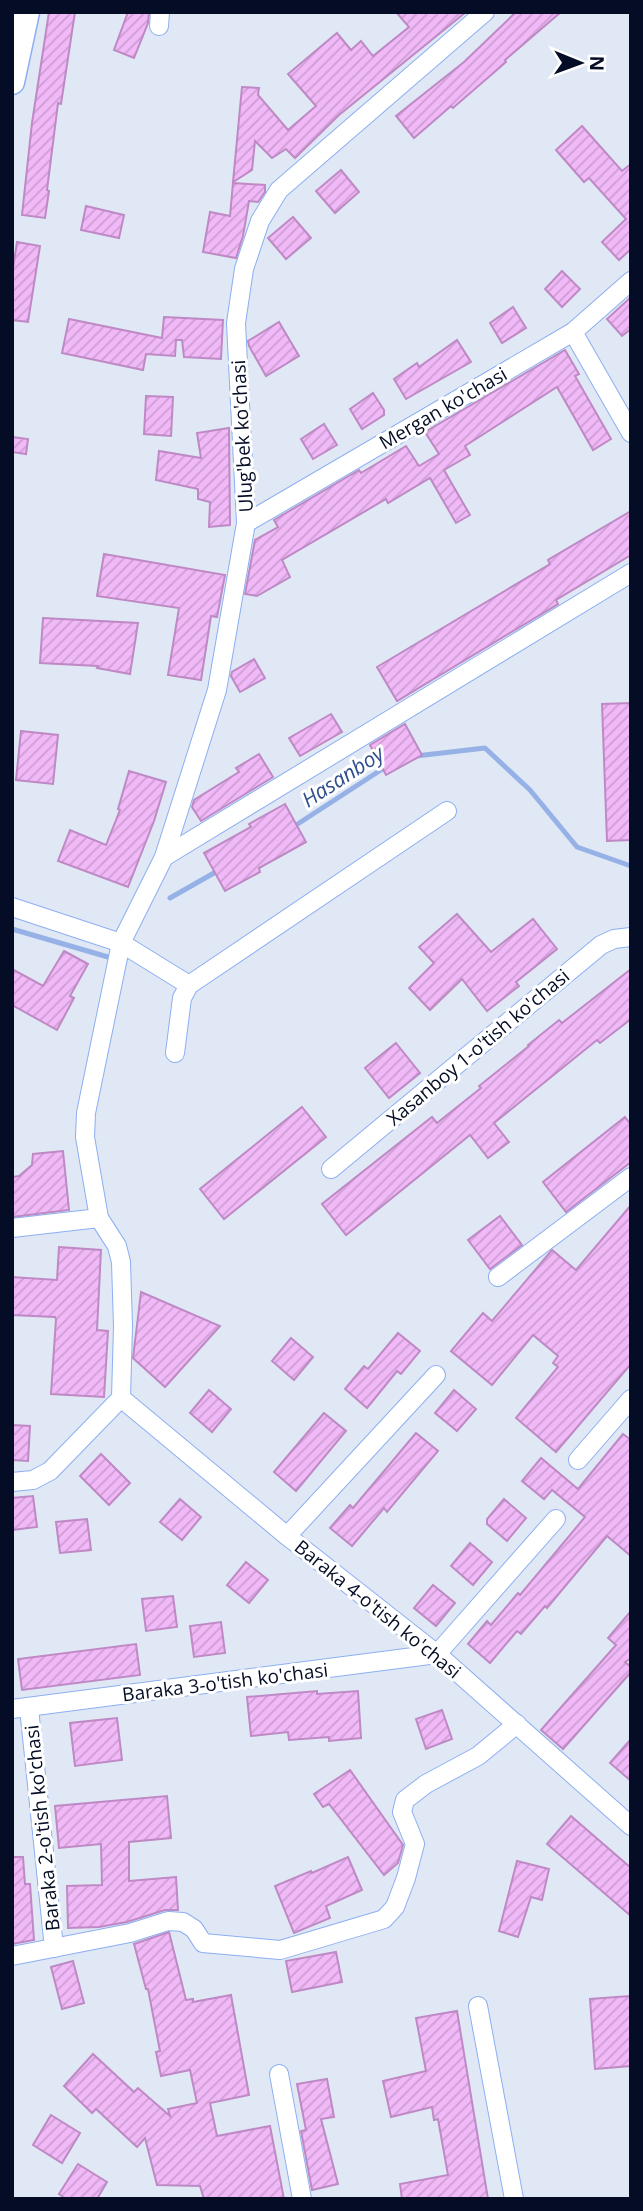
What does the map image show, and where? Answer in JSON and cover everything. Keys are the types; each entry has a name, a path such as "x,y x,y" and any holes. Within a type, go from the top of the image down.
{"main road":[{"path":"12,82 22,25 27,12"}],"street":[{"name":"Ulug'bek ko'chasi","path":"121,943 164,857 217,690 246,523 236,323 244,269 260,222 279,190 485,12"},
{"name":"Mergan ko'chasi","path":"246,523 573,332 631,281"},
{"path":"573,332 631,433"},
{"path":"164,857 631,573"},
{"path":"175,1054 182,998 188,985 447,811"},
{"path":"12,907 121,943 188,985"},
{"name":"Xasanboy 1-o'tish ko'chasi","path":"331,1169 601,945 614,939 631,937"},
{"path":"12,1482 33,1480 50,1471 121,1398 121,1262 117,1246 99,1218 85,1137 86,1113 121,943"},
{"path":"498,1278 631,1177"},
{"path":"12,1228 99,1218"},
{"path":"287,1536 436,1375"},
{"name":"Baraka 4-o'tish ko'chasi","path":"121,1398 287,1536 437,1654 631,1826"},
{"path":"578,1460 631,1399"},
{"path":"437,1654 556,1519"},
{"name":"Baraka 3-o'tish ko'chasi","path":"21,1708 437,1654"},
{"name":"Baraka 2-o'tish ko'chasi","path":"21,1708 54,1948"},
{"name":"Baraka 2-o'tish ko'chasi","path":"12,1956 178,1920 194,1929 202,1943 279,1950 384,1919 395,1907 415,1844 402,1812 405,1800 426,1784 478,1756 517,1724"},
{"path":"478,2007 514,2199"},
{"path":"279,2074 302,2199"}],"building":[{"path":"49,12 75,12 61,104 58,103 45,218 22,215 32,123"},
{"path":"128,12 149,12 148,23 134,58 114,50"},
{"path":"396,12 466,12 339,115 295,158 286,149 272,158 255,141 252,170 233,182 242,87 259,88 258,95 288,130 316,106 288,74 337,33 351,50 361,41 373,56 409,27"},
{"path":"516,12 561,12 453,108 451,106 414,138 396,116 464,62"},
{"path":"582,126 622,171 631,164 631,249 619,260 602,242 626,219 589,178 584,182 556,150"},
{"path":"341,170 359,192 335,213 316,191"},
{"path":"233,183 265,185 265,192 258,202 249,201 236,258 203,252 210,212 230,216"},
{"path":"86,206 124,215 119,238 81,230"},
{"path":"293,217 311,238 286,259 268,238"},
{"path":"17,242 40,246 28,322 12,320 12,275"},
{"path":"562,271 580,289 562,307 545,289"},
{"path":"631,297 631,329 622,336 607,319"},
{"path":"513,307 526,328 502,343 490,323"},
{"path":"164,317 223,320 221,359 184,357 182,340 176,340 175,356 146,354 143,370 62,353 69,319 162,338"},
{"path":"279,322 299,356 266,376 248,341"},
{"path":"457,340 471,362 406,399 394,379 417,363 419,367"},
{"path":"565,350 579,374 575,376 611,439 593,450 557,387 465,446 470,455 444,470 470,515 456,523 430,478 388,503 386,499 282,560 290,577 257,596 245,594 255,540 278,527 274,520 406,446 419,466 439,454 425,432"},
{"path":"373,393 384,410 384,415 362,429 350,409"},
{"path":"146,396 173,397 171,436 144,434"},
{"path":"324,424 337,445 313,459 301,439"},
{"path":"229,428 230,525 209,527 210,502 198,499 198,489 156,480 159,451 201,458 197,433"},
{"path":"12,437 28,439 26,454 12,452"},
{"path":"631,511 631,555 556,600 558,604 397,701 377,667 550,564 548,560"},
{"path":"104,554 225,575 217,617 211,616 201,680 168,675 179,608 97,596"},
{"path":"43,618 138,623 130,674 97,668 98,666 40,663"},
{"path":"254,659 265,678 240,692 231,676 232,672"},
{"path":"631,703 631,840 607,841 602,704"},
{"path":"331,714 342,732 300,756 289,738"},
{"path":"405,724 422,755 386,775 370,745"},
{"path":"21,731 58,735 53,784 16,780"},
{"path":"259,754 273,777 201,821 192,807 194,800 239,772 236,768"},
{"path":"129,771 166,782 128,887 58,861 70,830 106,845 120,810 118,809"},
{"path":"285,804 306,842 225,891 204,853"},
{"path":"457,914 491,952 533,919 557,949 516,982 519,986 487,1011 462,979 430,1010 409,988 434,963 419,947"},
{"path":"64,951 88,964 70,996 74,998 57,1030 12,1005 12,969 43,986"},
{"path":"631,969 631,1019 600,1043 597,1040 494,1123 509,1142 488,1158 470,1135 346,1235 322,1204 432,1117 437,1123 559,1020 562,1023"},
{"path":"396,1043 420,1073 389,1098 365,1068"},
{"path":"302,1107 326,1137 224,1219 200,1189"},
{"path":"625,1117 631,1125 631,1162 566,1212 543,1182"},
{"path":"63,1151 69,1210 12,1217 12,1177 19,1176 32,1165 33,1154"},
{"path":"631,1205 631,1364 556,1452 516,1418 558,1367 553,1363 558,1356 533,1335 492,1385 451,1351 483,1313 492,1321 552,1250 576,1270"},
{"path":"500,1216 522,1245 490,1269 468,1240"},
{"path":"59,1247 101,1250 97,1330 108,1331 104,1397 51,1394 56,1319 12,1315 12,1277 57,1280"},
{"path":"141,1292 220,1326 165,1387 133,1358"},
{"path":"398,1333 420,1351 401,1374 397,1371 367,1408 345,1389 364,1366 368,1369"},
{"path":"291,1338 313,1357 294,1380 272,1361"},
{"path":"209,1390 231,1409 212,1432 190,1413"},
{"path":"454,1390 476,1409 457,1431 435,1413"},
{"path":"324,1413 346,1431 296,1491 274,1472"},
{"path":"12,1425 30,1426 28,1461 12,1460"},
{"path":"416,1433 438,1451 387,1512 384,1508 352,1546 330,1528 350,1505 353,1508"},
{"path":"623,1434 631,1440 631,1556 607,1536 547,1608 545,1606 521,1634 517,1631 490,1663 468,1644 487,1621 491,1625 518,1593 520,1595 585,1517 552,1490 544,1499 522,1481 541,1458 578,1489"},
{"path":"101,1454 130,1483 109,1505 80,1476"},
{"path":"33,1496 37,1527 12,1530 12,1498"},
{"path":"180,1499 201,1517 182,1540 160,1522"},
{"path":"504,1499 526,1518 507,1541 487,1524 487,1519"},
{"path":"87,1519 91,1550 60,1553 56,1522"},
{"path":"470,1543 492,1562 473,1585 451,1566"},
{"path":"246,1562 268,1580 249,1603 227,1585"},
{"path":"433,1585 455,1603 436,1626 414,1608"},
{"path":"173,1596 177,1627 146,1631 142,1599"},
{"path":"631,1611 631,1658 625,1662 631,1667 631,1672 563,1749 541,1730 616,1645 608,1638"},
{"path":"221,1622 225,1653 194,1657 190,1626"},
{"path":"136,1644 140,1675 22,1690 18,1659"},
{"path":"317,1691 317,1694 358,1691 361,1738 329,1741 329,1737 289,1740 288,1732 251,1736 247,1697"},
{"path":"442,1710 452,1739 426,1749 416,1719"},
{"path":"117,1718 122,1760 75,1766 70,1723"},
{"path":"631,1739 631,1781 610,1763"},
{"path":"350,1770 403,1845 398,1863 384,1875 329,1804 323,1807 314,1794"},
{"path":"167,1796 171,1838 129,1842 129,1881 176,1877 178,1910 165,1910 127,1922 99,1927 68,1928 67,1886 102,1885 101,1844 59,1848 55,1806"},
{"path":"571,1816 631,1868 631,1916 547,1844"},
{"path":"12,1857 23,1857 25,1884 30,1884 34,1940 12,1944"},
{"path":"348,1857 362,1890 326,1906 330,1918 294,1933 275,1886"},
{"path":"517,1861 549,1869 542,1900 531,1897 518,1937 499,1931"},
{"path":"169,1932 186,2000 193,1999 193,2002 231,1995 249,2095 210,2103 217,2136 270,2126 284,2199 204,2199 200,2186 157,2185 145,2138 137,2147 96,2109 92,2113 64,2086 93,2054 134,2092 138,2088 170,2116 168,2109 197,2103 190,2070 161,2076 156,2052 160,2051 148,1989 134,1944"},
{"path":"336,1952 342,1982 292,1992 286,1961"},
{"path":"73,1961 84,2003 62,2009 51,1967"},
{"path":"630,1996 631,2066 595,2069 590,1999"},
{"path":"457,2011 488,2199 402,2199 400,2184 448,2175 438,2119 434,2120 432,2107 391,2117 383,2081 426,2071 416,2018"},
{"path":"327,2079 334,2117 321,2119 338,2184 312,2190 301,2131 306,2130 297,2084"},
{"path":"51,2115 80,2133 62,2163 33,2145"},
{"path":"78,2164 107,2182 97,2199 66,2199 59,2194"}],"waterway":[{"name":"Hasanboy","path":"416,756 485,748 530,790 577,847 631,866"},
{"name":"Hasanboy","path":"293,827 387,766"},
{"name":"Hasanboy","path":"170,898 221,869"},
{"name":"Hasanboy","path":"12,929 108,957"}]}
